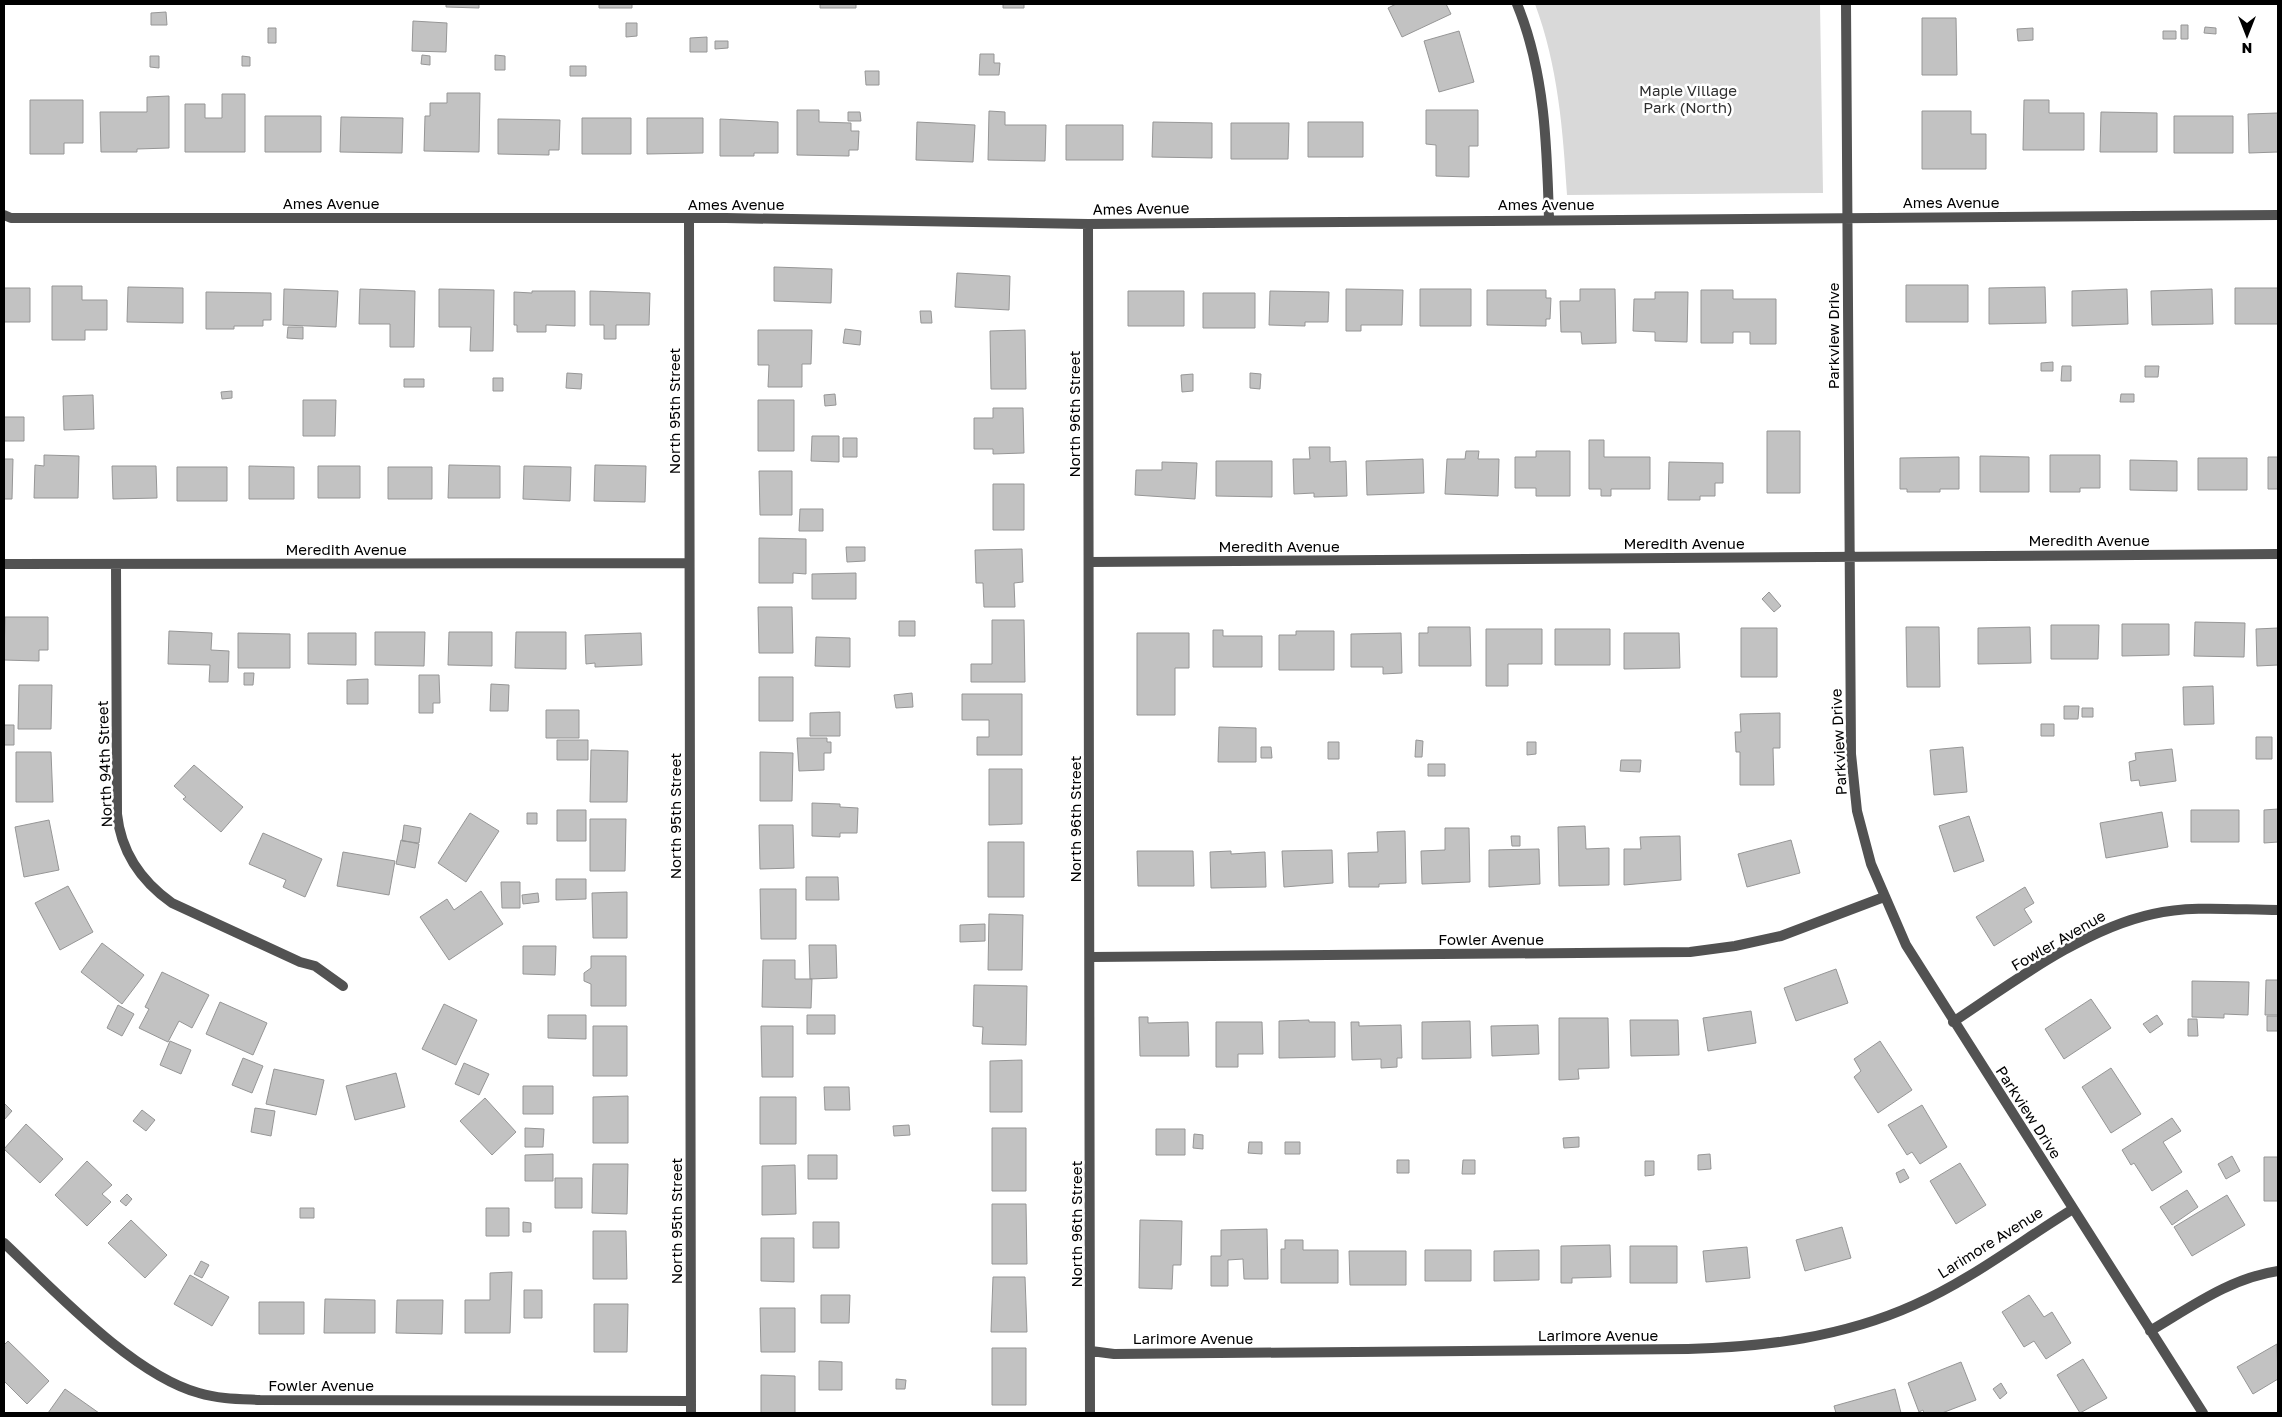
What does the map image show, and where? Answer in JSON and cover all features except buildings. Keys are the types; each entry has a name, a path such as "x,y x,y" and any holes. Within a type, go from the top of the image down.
{"street":[{"path":"1516,4 1525,25 1536,67 1544,113 1549,219"},
{"name":"Parkview Drive","path":"1846,4 1851,754 1857,811 1871,864 1906,945 2203,1413"},
{"name":"Ames Avenue","path":"4,215 11,218 726,218 1088,224 1549,219 2278,215"},
{"name":"North 95th Street","path":"689,219 692,1413"},
{"name":"North 96th Street","path":"1088,224 1091,957 1090,1413"},
{"name":"Meredith Avenue","path":"1090,562 2278,554"},
{"name":"Meredith Avenue","path":"4,564 689,563"},
{"name":"North 94th Street","path":"116,564 117,814 123,844 138,872 158,893 172,903 300,962 315,966 343,986"},
{"name":"Fowler Avenue","path":"1091,957 1690,952 1735,946 1782,936 1884,897"},
{"name":"Fowler Avenue","path":"1954,1022 2069,948 2100,931 2126,921 2155,913 2188,910 2278,910"},
{"name":"Larimore Avenue","path":"1091,1351 1114,1354 1688,1350 1736,1348 1783,1343 1859,1326 1916,1305 1950,1286 2073,1209"},
{"name":"Fowler Avenue","path":"4,1243 90,1323 142,1365 162,1378 200,1394 260,1400 691,1401"},
{"path":"2150,1331 2225,1287 2249,1277 2278,1271"}],"green space":[{"name":"Maple Village Park (North)","path":"1535,4 1820,4 1823,193 1567,195 1564,146 1558,98 1549,51"}]}
